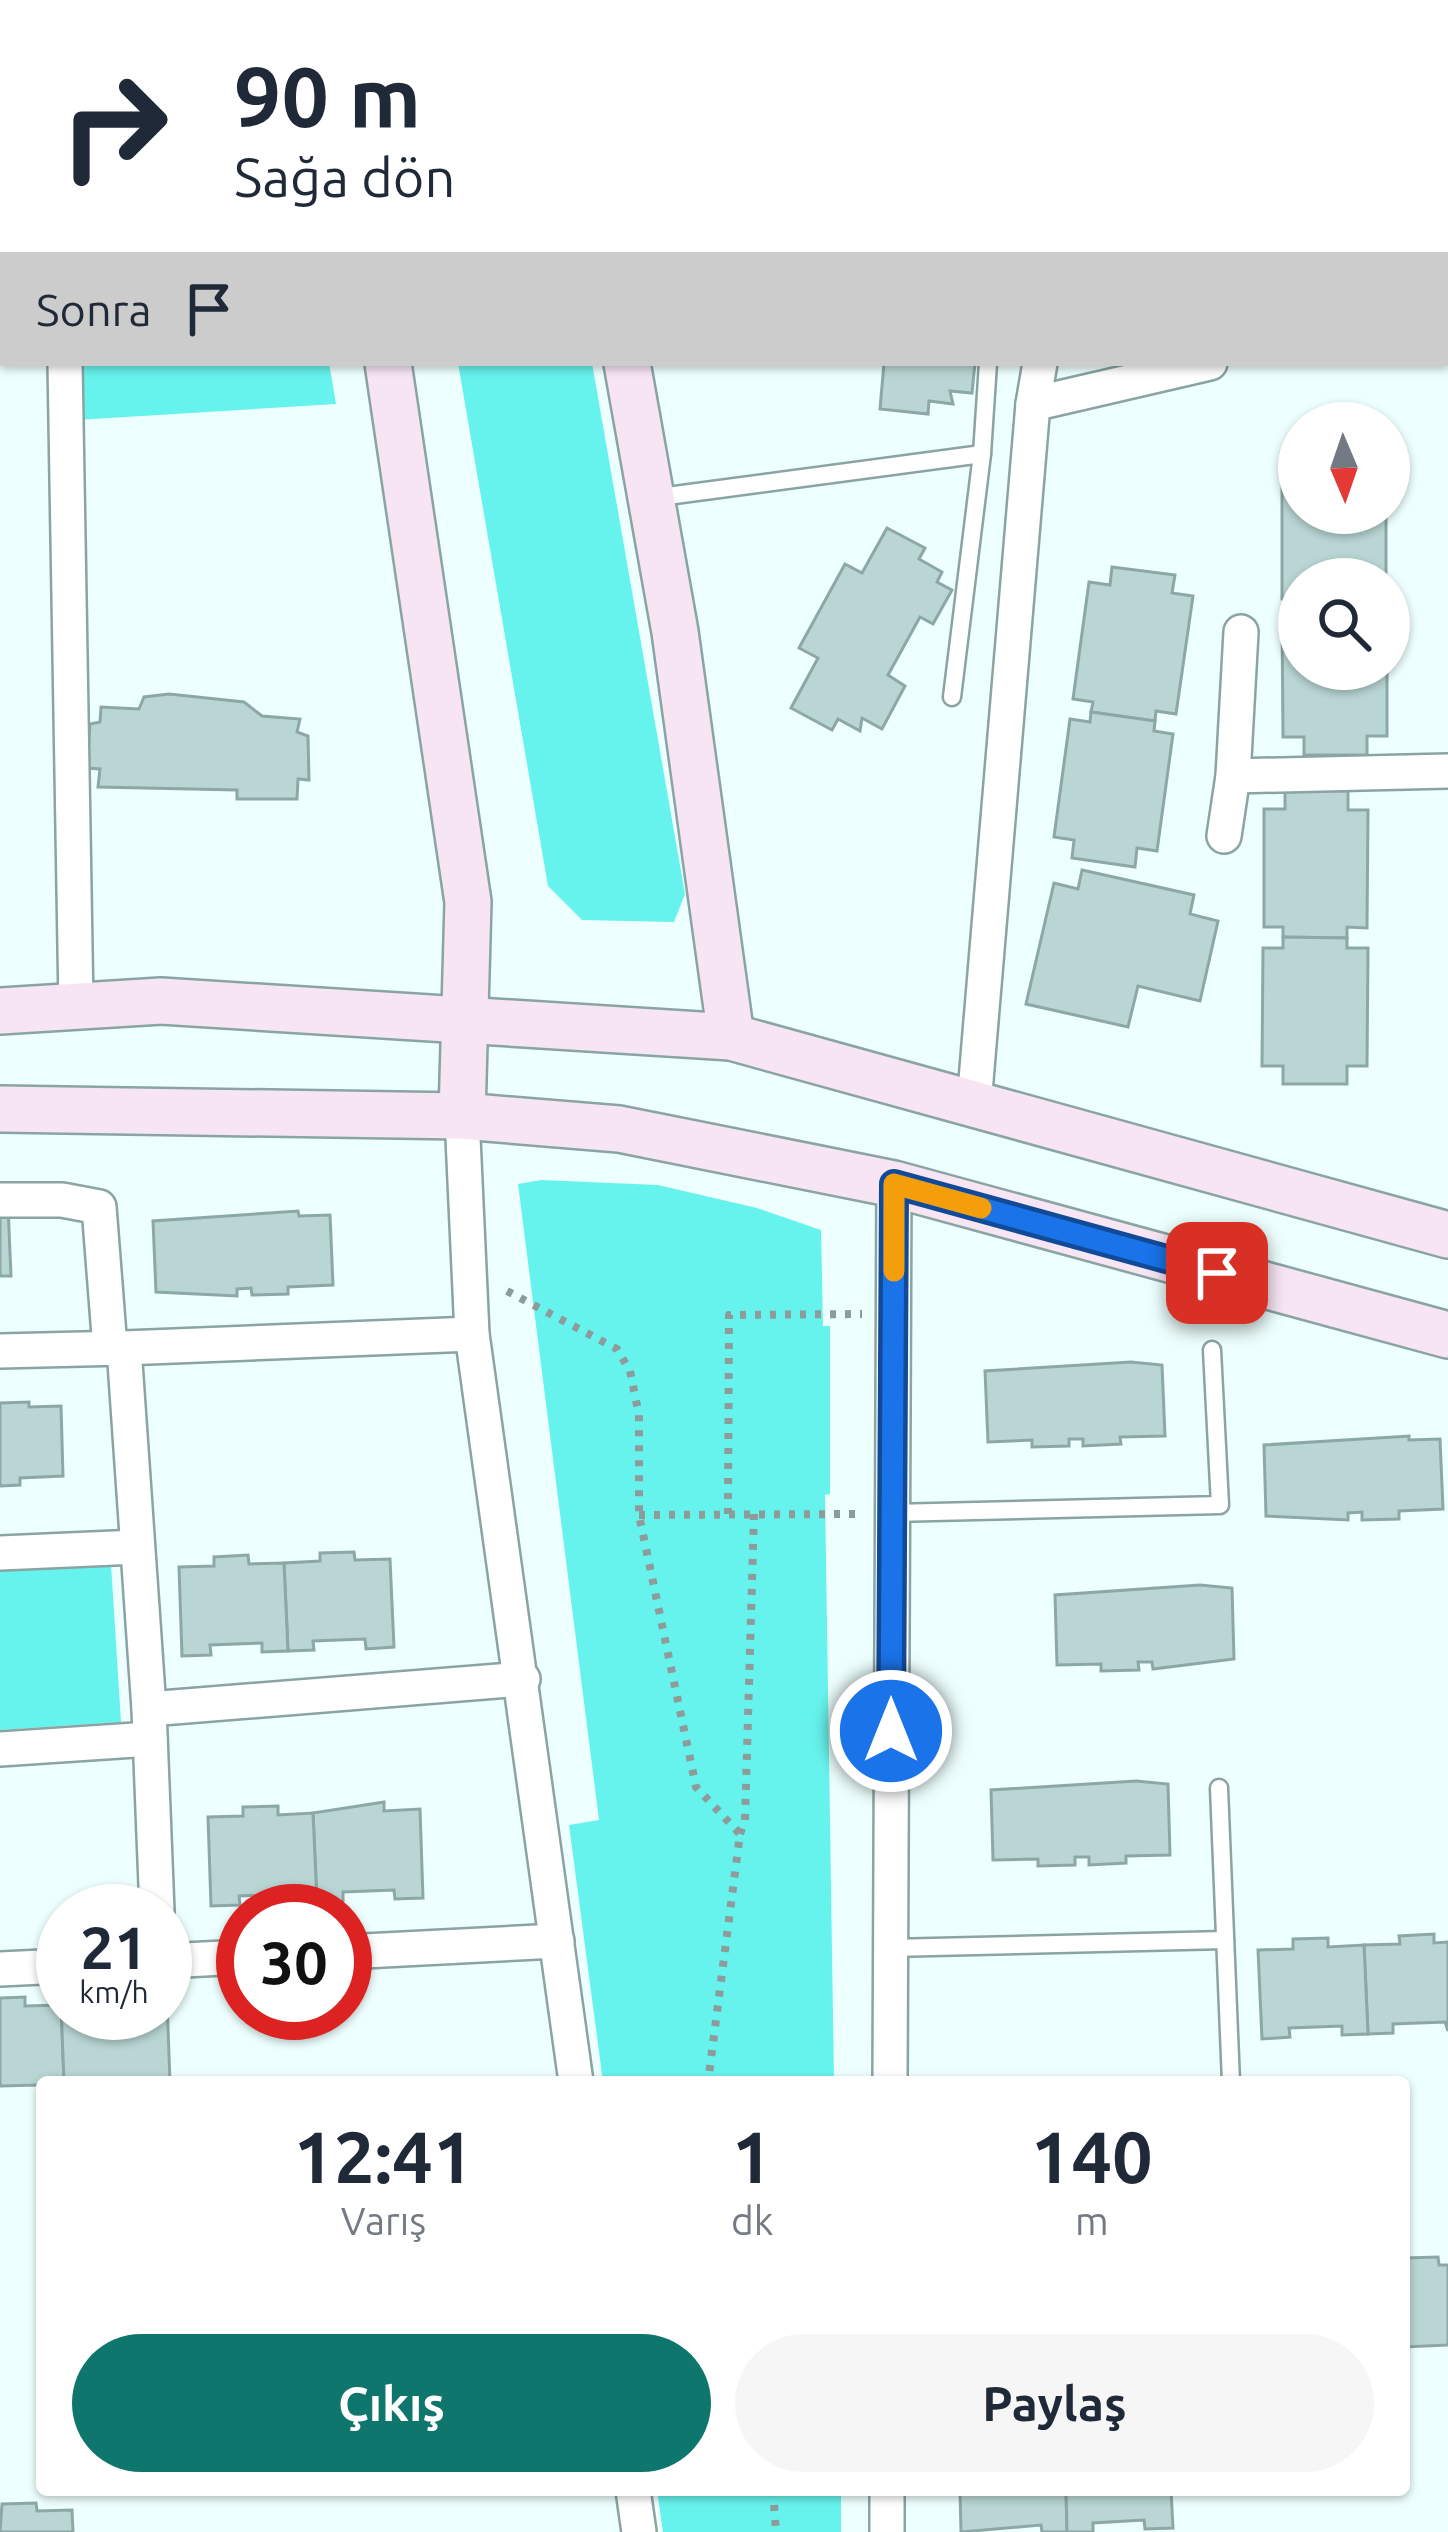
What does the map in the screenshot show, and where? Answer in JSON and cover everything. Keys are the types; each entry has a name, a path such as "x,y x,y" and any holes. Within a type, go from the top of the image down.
{"street":[{"path":"64,366 76,1006"},
{"path":"388,366 467,902 462,1116 472,1334 575,2076"},
{"path":"628,366 676,632 731,1037"},
{"path":"974,1105 1039,366"},
{"path":"1033,404 1197,366"},
{"path":"1224,836 1233,776 1241,632"},
{"path":"1233,776 1448,771"},
{"path":"0,1011 160,1001 731,1037 1448,1235"},
{"path":"0,1109 462,1116 619,1130 894,1184 1448,1335"},
{"path":"890,2076 894,1184"},
{"path":"0,1200 62,1200 99,1207 137,1547 156,1884"},
{"path":"0,1351 472,1334"},
{"path":"0,1553 137,1547"},
{"path":"0,1749 149,1724 523,1679"},
{"path":"372,1951 557,1941"},
{"path":"0,1969 36,1967"},
{"path":"634,2496 639,2532"},
{"path":"887,2496 887,2532"}],"lane":[{"path":"952,697 982,454 988,366"},
{"path":"651,498 982,454"},
{"path":"892,1514 1220,1505 1212,1350"},
{"path":"1219,1788 1231,2076"},
{"path":"890,1948 1225,1940"}],"path":[{"path":"469,1270 617,1349 630,1371 639,1415 639,1514 696,1787 740,1834"},
{"path":"728,1514 729,1315 894,1314"},
{"path":"639,1514 892,1514"},
{"path":"709,2076 740,1834 746,1820 754,1514"},
{"path":"773,2496 776,2532"}],"shaded area":[{"path":"76,366 330,366 336,404 77,420"},
{"path":"459,366 593,366 685,894 674,922 582,920 548,886"},
{"path":"541,1180 658,1185 757,1208 821,1230 823,1326 830,1326 830,1494 825,1495 834,2076 602,2076 569,1825 599,1820 518,1184"},
{"path":"111,1564 121,1722 0,1730 0,1570"},
{"path":"658,2496 841,2496 841,2532 663,2532"}],"building":[{"path":"884,366 975,366 972,393 950,391 953,404 929,401 928,414 880,409"},
{"path":"887,528 925,548 919,559 942,572 937,582 952,590 933,624 920,617 888,675 905,686 882,729 862,718 860,731 838,719 832,730 791,708 818,658 799,648 845,564 862,573"},
{"path":"1282,534 1386,534 1386,558 1282,558"},
{"path":"1112,567 1175,575 1172,593 1193,596 1176,714 1156,711 1155,721 1091,712 1093,702 1073,699 1089,582 1110,585"},
{"path":"1283,690 1387,690 1387,736 1367,736 1367,755 1304,755 1304,737 1283,737"},
{"path":"169,694 244,702 262,716 300,719 297,732 308,736 309,780 298,779 297,799 237,799 237,790 98,787 100,769 87,768 90,724 100,722 101,707 139,709 144,697"},
{"path":"1091,712 1155,721 1154,731 1173,734 1157,851 1137,848 1135,867 1072,858 1074,840 1054,837 1070,719 1090,722"},
{"path":"1285,790 1348,791 1348,810 1368,810 1367,928 1347,927 1347,938 1283,937 1283,927 1264,927 1264,809 1285,809"},
{"path":"1082,870 1194,895 1190,914 1218,921 1200,1001 1138,986 1128,1027 1026,1004 1054,883 1078,889"},
{"path":"1283,937 1347,938 1347,948 1368,948 1367,1066 1347,1066 1347,1084 1283,1084 1283,1066 1262,1066 1263,948 1283,948"},
{"path":"0,1206 8,1206 11,1276 0,1276"},
{"path":"298,1211 299,1216 330,1215 333,1285 288,1287 288,1294 252,1295 251,1288 237,1289 237,1296 156,1292 153,1221"},
{"path":"1131,1362 1162,1365 1165,1436 1120,1437 1121,1444 1083,1446 1083,1439 1069,1439 1069,1446 1032,1447 1032,1440 988,1442 985,1371"},
{"path":"29,1402 29,1407 61,1406 63,1476 20,1478 20,1485 0,1486 0,1403"},
{"path":"1409,1436 1409,1440 1440,1439 1443,1509 1399,1511 1399,1519 1362,1520 1362,1512 1348,1513 1348,1520 1266,1516 1264,1445"},
{"path":"354,1552 355,1560 390,1559 394,1647 366,1649 365,1639 313,1641 314,1650 288,1651 284,1563 320,1561 320,1553"},
{"path":"248,1555 249,1564 284,1563 288,1651 262,1652 262,1643 210,1645 211,1655 182,1656 179,1567 214,1566 214,1557"},
{"path":"1200,1585 1232,1588 1234,1659 1153,1669 1152,1662 1138,1662 1139,1670 1101,1671 1101,1664 1057,1665 1055,1595"},
{"path":"1136,1781 1168,1784 1170,1855 1126,1856 1126,1863 1089,1865 1089,1857 1075,1857 1075,1865 1038,1866 1038,1859 993,1860 991,1790"},
{"path":"384,1802 384,1811 420,1809 423,1898 395,1899 394,1890 372,1891 372,1884 316,1884 313,1813"},
{"path":"278,1806 278,1815 313,1813 316,1884 216,1884 216,1906 211,1906 208,1817 243,1816 243,1807"},
{"path":"1434,1934 1434,1943 1448,1942 1448,2031 1445,2022 1393,2024 1393,2033 1368,2034 1364,1945 1400,1944 1399,1936"},
{"path":"1328,1938 1328,1947 1364,1945 1368,2034 1342,2035 1342,2026 1289,2028 1290,2037 1262,2039 1258,1950 1293,1949 1293,1939"},
{"path":"25,1997 25,2006 36,2006 36,2040 62,2040 64,2076 36,2076 36,2085 0,2086 0,1998"},
{"path":"62,2040 168,2040 170,2076 64,2076"},
{"path":"1438,2257 1439,2265 1448,2265 1448,2345 1410,2347 1410,2258"},
{"path":"960,2496 1066,2496 1067,2532 1042,2532 1041,2525 961,2532"},
{"path":"1066,2496 1171,2496 1173,2528 1145,2529 1144,2520 1093,2523 1093,2532 1067,2532"},
{"path":"36,2503 37,2511 72,2510 73,2532 0,2532 2,2504"}],"slow traffic":[{"path":"894,1271 894,1184 981,1208"}],"route":[{"path":"891,1731 894,1184 1217,1273"}]}
